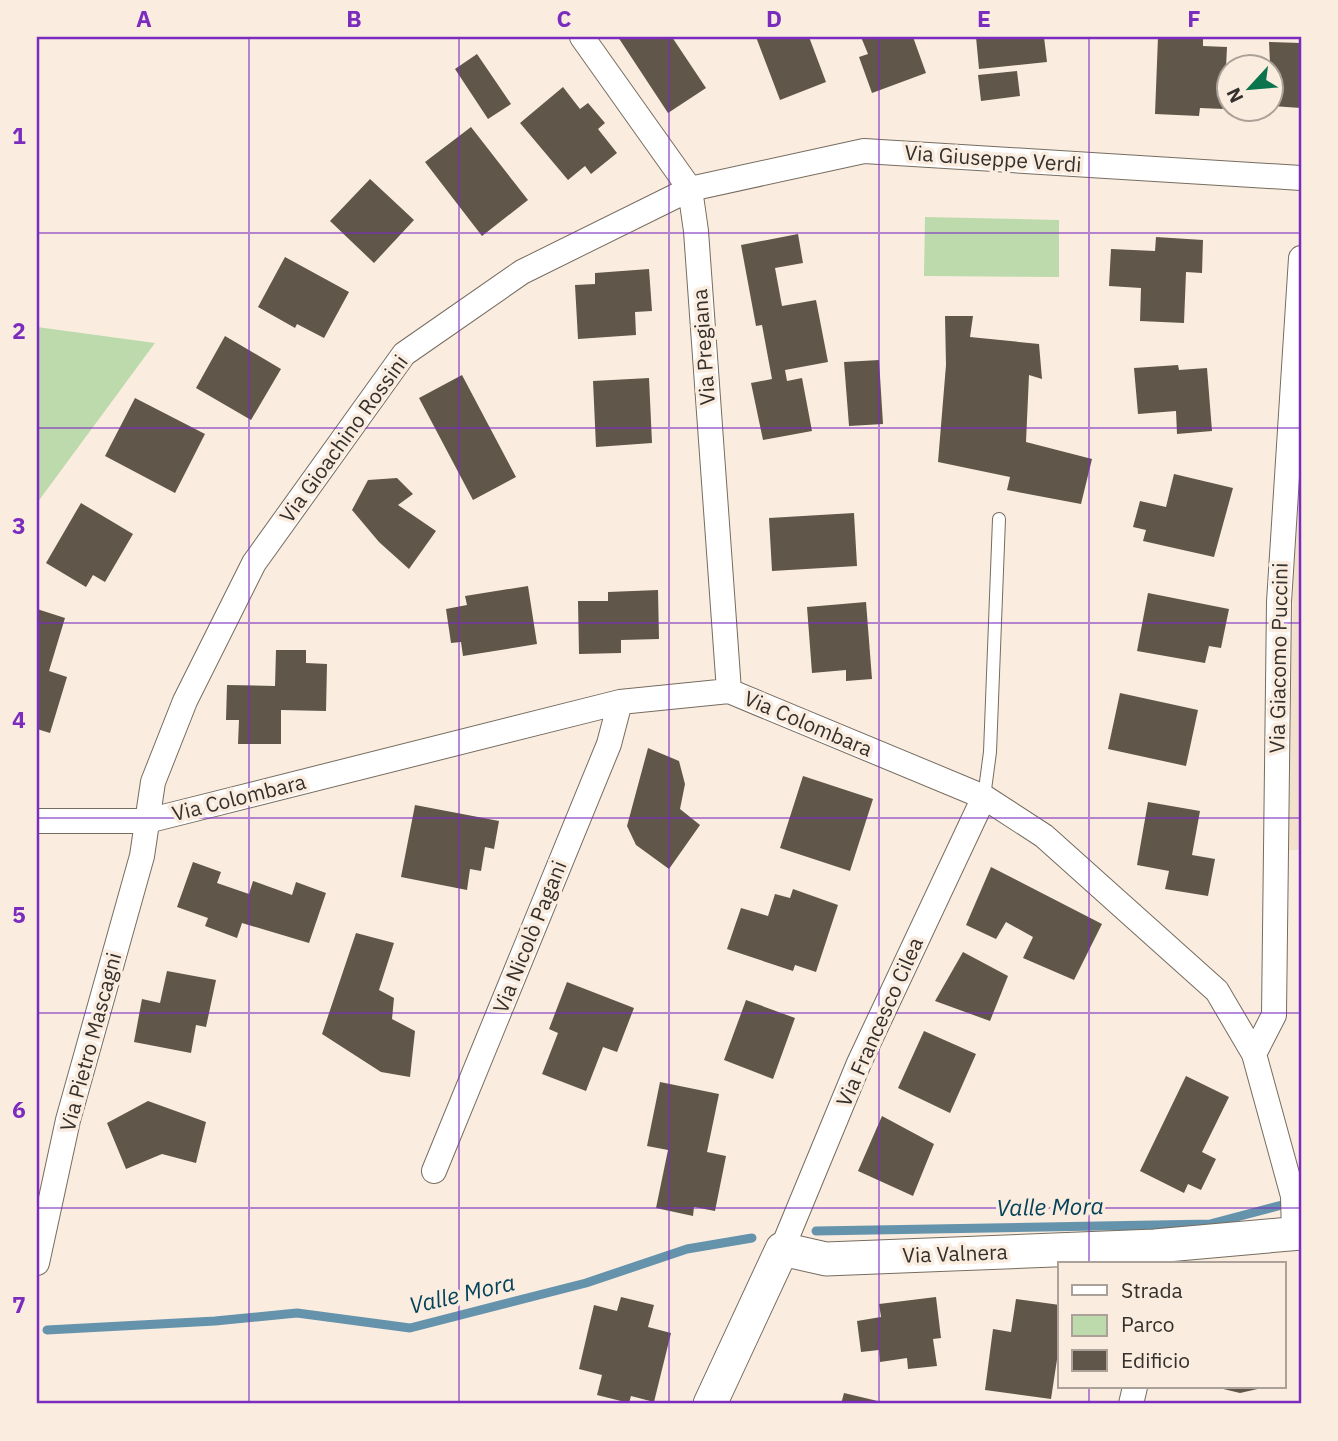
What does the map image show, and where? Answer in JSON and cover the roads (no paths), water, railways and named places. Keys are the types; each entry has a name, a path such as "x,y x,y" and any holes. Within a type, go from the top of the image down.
{"street":[{"name":"Via Pregiana","path":"582,37 690,189 696,231 729,691"},
{"name":"Via Giuseppe Verdi","path":"690,189 864,150 1301,178"},
{"name":"Via Gioachino Rossini","path":"146,821 153,782 185,701 254,563 404,354 522,272 690,189"},
{"name":"Via Giacomo Puccini","path":"1254,1054 1273,1015 1279,602 1301,258"},
{"name":"Via Colombara","path":"37,821 146,821 620,702 729,691 984,797 1044,836 1217,991 1254,1054 1293,1196 1298,1233"},
{"name":"Via Nicolò Pagani","path":"435,1171 609,744 620,702"},
{"name":"Via Francesco Cilea","path":"782,1248 859,1063 984,797"},
{"name":"Via Pietro Mascagni","path":"37,1263 68,1120 142,856 146,821"},
{"name":"Via Valnera","path":"782,1248 826,1259 1155,1255 1298,1233"},
{"path":"710,1404 782,1248"}],"lane":[{"path":"984,797 990,752 999,519"}],"waterway":[{"name":"Valle Mora","path":"816,1231 1210,1224 1282,1205"},
{"name":"Valle Mora","path":"47,1330 215,1321 297,1313 410,1328 586,1283 687,1249 752,1238"}]}
